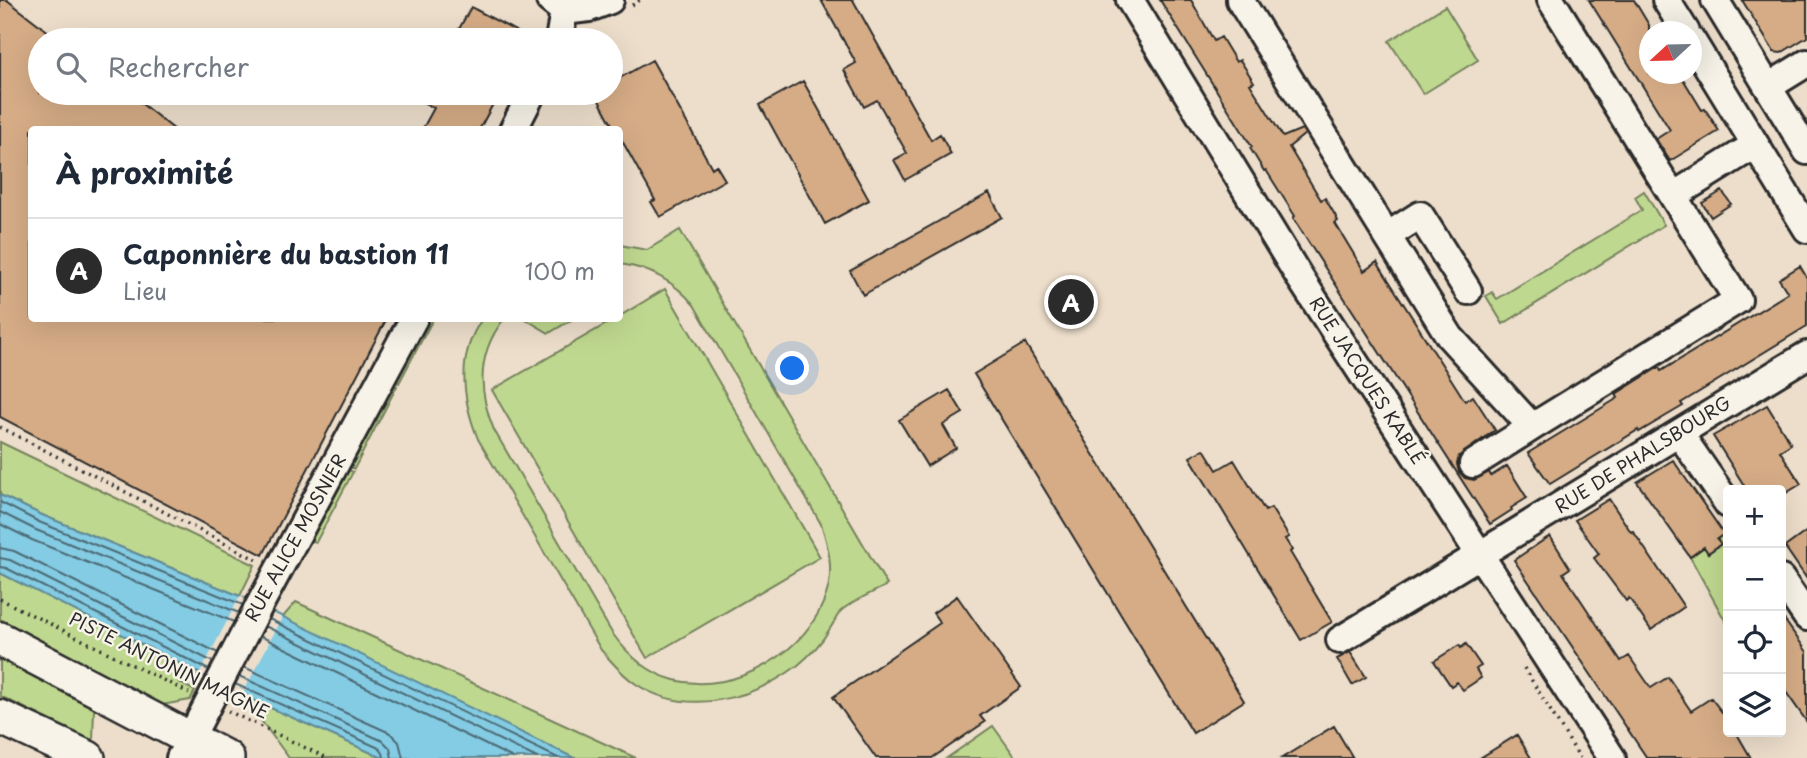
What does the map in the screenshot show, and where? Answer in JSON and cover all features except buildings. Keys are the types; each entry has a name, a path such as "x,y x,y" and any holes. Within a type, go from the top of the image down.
{"main road":[{"path":"0,639 185,748 227,758"},
{"path":"0,717 88,758"}],"street":[{"path":"558,28 557,5 589,8 610,0"},
{"name":"RUE JACQUES KABLÉ","path":"1129,0 1300,278 1612,758"},
{"path":"1240,0 1450,337 1532,427"},
{"path":"1473,464 1738,300 1551,0"},
{"path":"1666,0 1679,21"},
{"path":"1715,0 1807,151"},
{"path":"1702,58 1807,229"},
{"path":"1768,87 1807,63"},
{"path":"515,126 526,105"},
{"path":"1673,196 1755,145"},
{"path":"1387,236 1420,215 1468,291"},
{"name":"RUE ALICE MOSNIER","path":"185,748 412,322"},
{"name":"RUE DE PHALSBOURG","path":"1340,640 1807,355"},
{"path":"1679,433 1723,497"},
{"path":"1786,586 1807,617"}],"path":[{"path":"0,427 278,571"},
{"name":"PISTE ANTONIN MAGNE","path":"0,599 213,693 327,758"}],"green space":[{"path":"1445,6 1478,60 1423,94 1389,41"},
{"path":"1644,191 1664,225 1503,324 1486,296 1492,292 1497,299 1642,210 1635,197"},
{"path":"680,230 887,585 844,608 814,650 797,666 760,688 718,700 676,700 655,694 636,684 601,650 478,439 465,393 465,363 474,333 480,322 502,322 489,345 483,373 485,401 494,430 612,633 632,656 647,668 674,680 697,683 721,681 745,675 787,650 804,633 818,613 827,592 830,566 821,524 694,305 661,277 623,265 623,246 647,250"},
{"path":"665,289 820,557 647,658 492,390 610,322 623,322 623,314"},
{"path":"424,322 431,322 399,383 394,381"},
{"path":"530,322 568,322 549,333"},
{"path":"392,384 397,386 354,469 349,466"},
{"path":"0,442 255,565 240,596 42,515 0,495"},
{"path":"347,469 353,472 316,542 310,540"},
{"path":"1723,535 1723,617 1690,557 1704,547 1708,553 1720,545 1717,539"},
{"path":"0,573 200,673 195,680 180,683 195,691 190,700 162,705 0,619"},
{"path":"296,602 636,758 574,758 282,618"},
{"path":"0,657 94,708 93,741 0,696"},
{"path":"242,695 383,758 289,758"},
{"path":"993,726 1016,758 947,758"}],"water":[{"path":"0,495 42,515 240,596 574,758 383,758 242,695 0,573"}],"pier":[{"path":"240,596 282,618 242,695 200,673"}],"place":[{"name":"Caponnière du bastion 11","path":"1071,302"}]}
